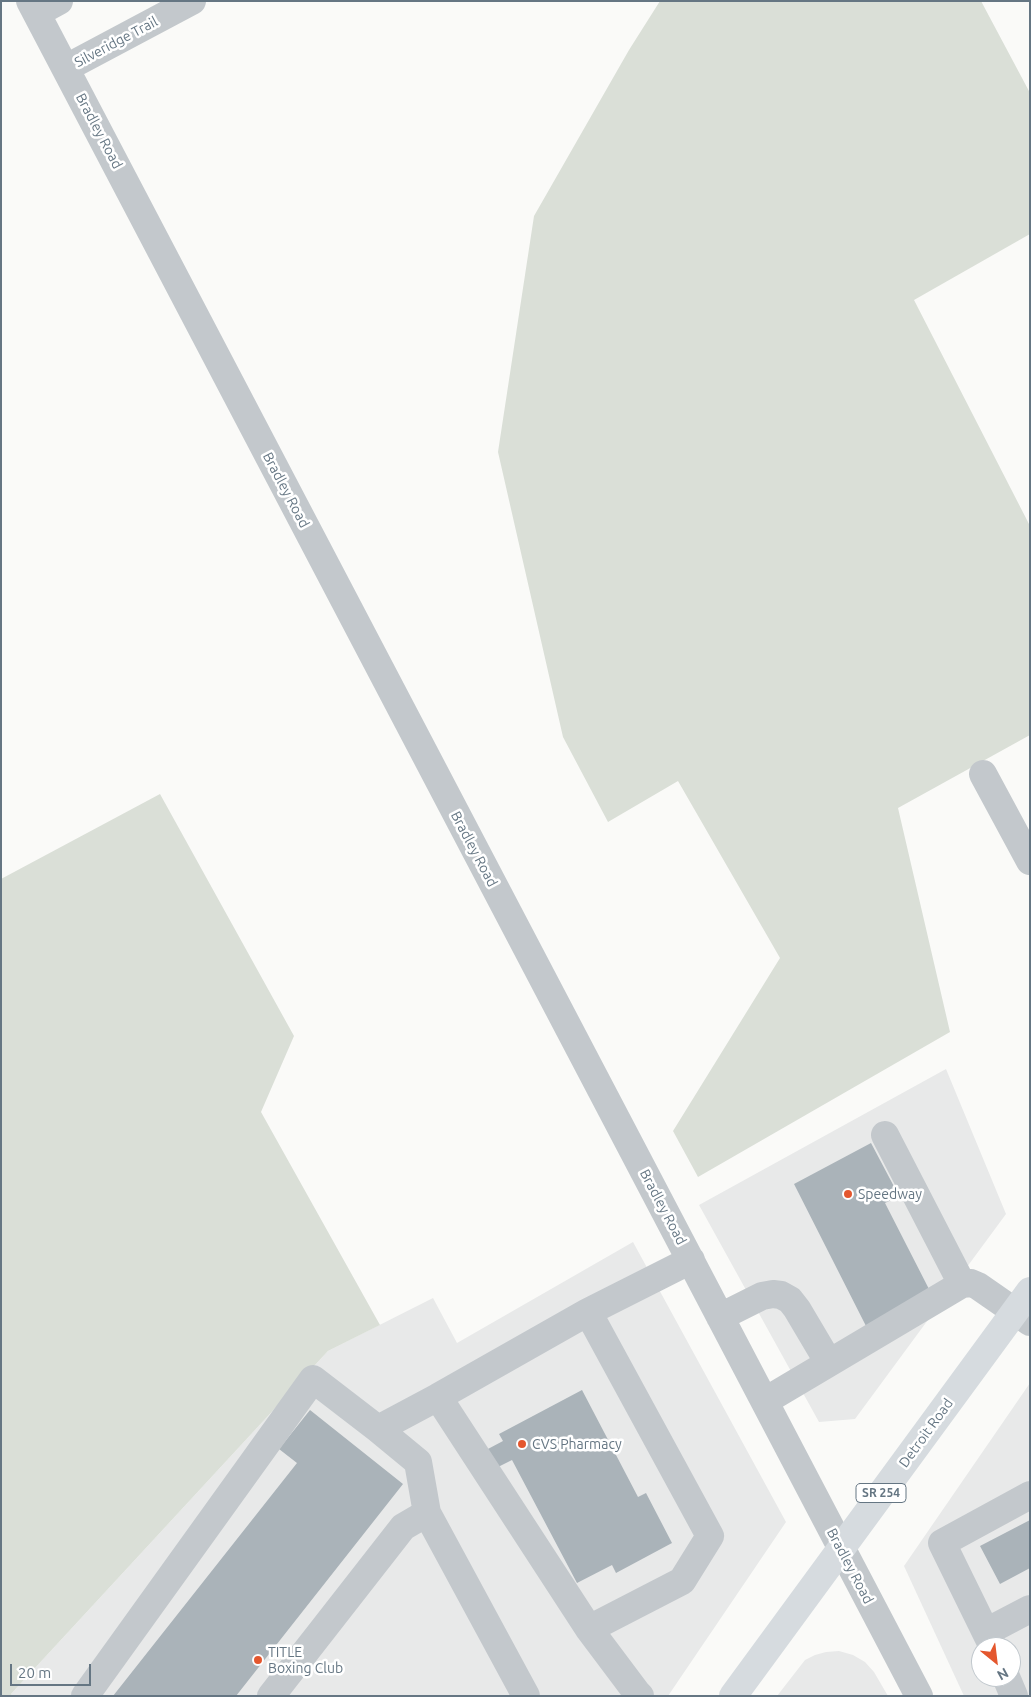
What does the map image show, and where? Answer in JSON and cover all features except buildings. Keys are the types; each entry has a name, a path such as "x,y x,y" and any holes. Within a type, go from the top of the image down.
{"main road":[{"name":"Detroit Road","path":"733,1696 841,1548 1025,1308"}],"street":[{"name":"Silveridge Trail","path":"66,68 192,1"},
{"name":"Bradley Road","path":"42,5 66,68 919,1696"},
{"path":"983,774 1030,861"},
{"path":"885,1135 962,1284"},
{"path":"378,1429 588,1312 691,1260"},
{"path":"764,1401 962,1284 971,1283 1025,1308"},
{"path":"720,1317 762,1296 781,1295 790,1300 797,1309 829,1363"},
{"path":"588,1312 710,1536 682,1581 589,1629"},
{"path":"85,1696 312,1379 418,1462 427,1513 526,1696"},
{"path":"438,1397 589,1629 640,1696"},
{"path":"988,1637 942,1543 1030,1495"},
{"path":"271,1696 402,1527 427,1513"},
{"path":"993,1637 1030,1609"}],"shaded area":[{"path":"660,1 981,1 1030,93 1030,234 914,300 1030,526 1030,735 898,808 950,1032 698,1177 673,1131 780,958 678,781 608,822 563,737 498,452 534,216 629,50"},
{"path":"160,794 294,1036 261,1112 380,1325 328,1351 11,1694 13,1696 1,1696 1,879"},
{"path":"946,1069 1006,1214 855,1419 819,1422 699,1205"},
{"path":"633,1242 786,1522 668,1696 13,1696 11,1694 328,1351 433,1298 457,1343"},
{"path":"1030,1383 1030,1696 964,1696 904,1566"},
{"path":"839,1651 853,1655 865,1662 874,1672 888,1696 777,1696 805,1660 826,1652"}],"place":[{"name":"Speedway","path":"848,1194"},
{"name":"CVS Pharmacy","path":"522,1444"},
{"name":"TITLE Boxing Club","path":"258,1660"}]}
